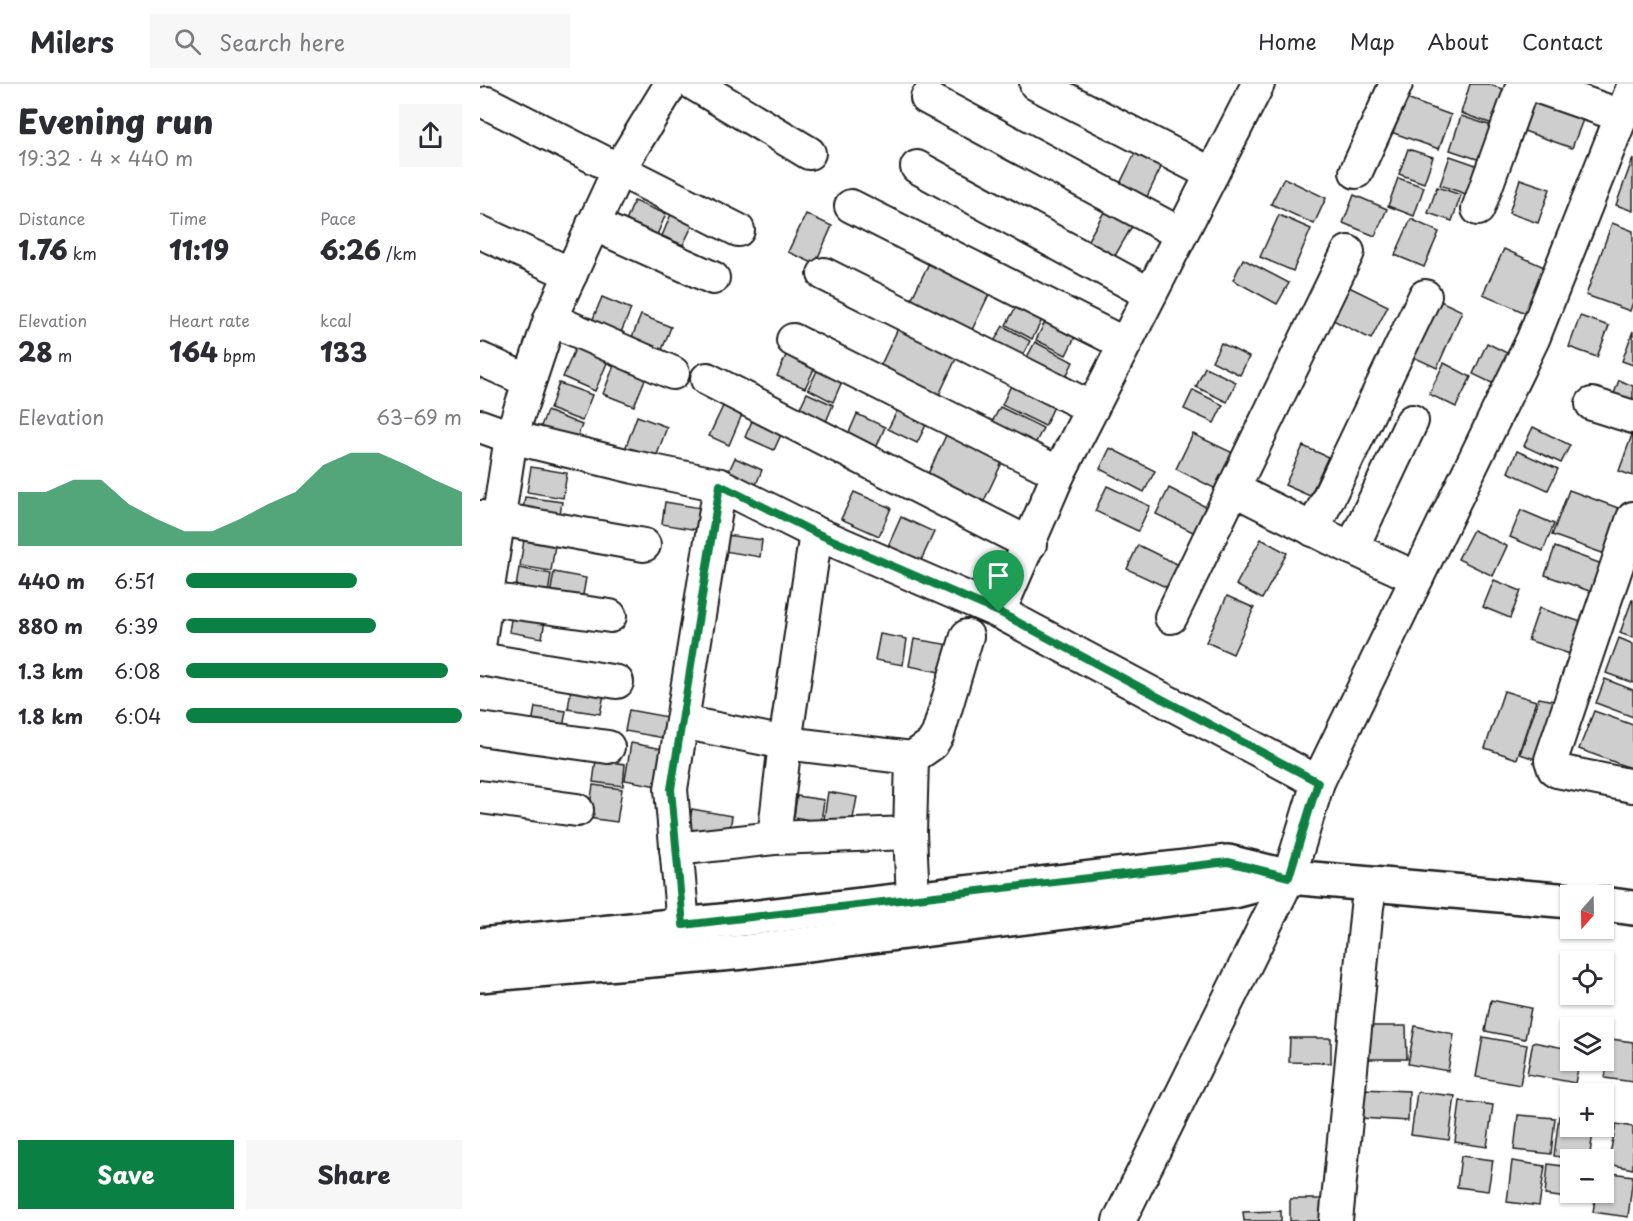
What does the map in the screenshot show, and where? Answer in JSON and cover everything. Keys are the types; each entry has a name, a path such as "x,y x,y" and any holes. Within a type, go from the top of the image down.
{"main road":[{"path":"480,945 683,925 1228,862 1289,877 1560,899"},
{"path":"480,975 744,952 1234,891 1289,877"},
{"path":"1614,905 1633,908"}],"street":[{"path":"480,640 490,518 511,436 550,319 619,169 671,84"},
{"path":"694,84 809,153"},
{"path":"1036,84 1212,174"},
{"path":"1356,172 1395,84"},
{"path":"1478,209 1523,84"},
{"path":"1530,84 1622,116"},
{"path":"999,612 1059,473 1212,174 1249,87"},
{"path":"1119,1221 1289,877 1318,782 1533,339 1633,87"},
{"path":"927,98 1181,234"},
{"path":"487,103 738,231"},
{"path":"917,167 1150,294"},
{"path":"851,206 1125,344"},
{"path":"593,224 713,278"},
{"path":"480,232 571,274"},
{"path":"1171,617 1348,252"},
{"path":"824,274 1092,408"},
{"path":"1313,530 1425,296"},
{"path":"550,319 673,373"},
{"path":"793,340 1059,473"},
{"path":"480,359 529,381"},
{"path":"707,379 1030,544"},
{"path":"1592,404 1633,417"},
{"path":"1352,548 1412,421"},
{"path":"480,426 634,467 720,485 816,533 999,612 1318,782"},
{"path":"683,925 671,789 720,485"},
{"path":"1233,489 1313,530 1417,578"},
{"path":"490,518 644,545"},
{"path":"1633,518 1551,760 1557,771 1633,786"},
{"path":"774,838 785,743 816,533"},
{"path":"483,598 610,616"},
{"path":"682,722 785,743 912,758 932,744 938,734 967,636"},
{"path":"480,659 617,682"},
{"path":"480,729 608,747"},
{"path":"912,758 910,833 913,899"},
{"path":"480,797 577,810"},
{"path":"676,849 774,838 910,833"},
{"path":"1336,1221 1371,884"}],"building":[{"path":"1470,84 1487,84 1515,93 1504,128 1461,113"},
{"path":"1537,94 1586,112 1572,148 1524,131"},
{"path":"1404,98 1451,115 1439,149 1391,132"},
{"path":"1461,116 1504,130 1492,164 1450,150"},
{"path":"1408,149 1433,157 1424,183 1399,174"},
{"path":"1136,151 1163,163 1144,203 1117,190"},
{"path":"1450,156 1476,165 1466,194 1440,185"},
{"path":"1633,158 1633,211 1616,205"},
{"path":"1284,178 1326,198 1314,224 1271,204"},
{"path":"1398,178 1424,187 1414,216 1388,206"},
{"path":"1520,179 1550,189 1538,223 1509,213"},
{"path":"1437,187 1461,195 1452,221 1428,213"},
{"path":"1354,195 1387,209 1375,236 1343,223"},
{"path":"1111,200 1138,216 1112,261 1085,245"},
{"path":"634,201 666,214 656,237 625,224"},
{"path":"671,214 693,224 683,245 662,236"},
{"path":"806,214 832,226 815,264 788,252"},
{"path":"1279,215 1311,229 1293,271 1260,257"},
{"path":"1411,219 1439,232 1424,267 1395,255"},
{"path":"1612,223 1633,231 1633,302 1630,311 1586,295"},
{"path":"1504,249 1551,270 1530,315 1483,294"},
{"path":"932,257 993,286 970,334 909,304"},
{"path":"1243,259 1289,283 1277,304 1233,280"},
{"path":"1345,285 1388,306 1371,339 1329,318"},
{"path":"602,297 631,309 619,337 590,326"},
{"path":"1434,298 1462,311 1437,368 1409,355"},
{"path":"1017,305 1043,318 1032,339 1006,325"},
{"path":"641,315 671,327 660,355 630,342"},
{"path":"1580,316 1609,326 1597,357 1569,347"},
{"path":"902,320 961,348 938,397 879,369"},
{"path":"1046,320 1076,335 1066,355 1036,340"},
{"path":"1003,326 1030,341 1019,362 991,347"},
{"path":"1633,331 1633,365 1622,361"},
{"path":"578,342 610,356 595,391 563,377"},
{"path":"1035,342 1073,362 1062,385 1023,365"},
{"path":"1221,343 1249,357 1240,375 1212,361"},
{"path":"1487,343 1513,356 1498,386 1473,374"},
{"path":"787,353 816,365 805,388 777,376"},
{"path":"616,360 648,372 634,406 603,394"},
{"path":"1444,363 1471,377 1456,407 1429,394"},
{"path":"819,367 843,379 833,402 808,389"},
{"path":"1205,367 1236,382 1227,402 1196,387"},
{"path":"1619,380 1633,386 1633,410 1611,402"},
{"path":"1013,381 1056,402 1045,426 1002,405"},
{"path":"559,383 592,395 582,421 550,409"},
{"path":"1193,390 1223,405 1214,423 1184,409"},
{"path":"807,393 833,405 825,424 798,412"},
{"path":"725,402 744,410 729,445 709,436"},
{"path":"899,407 928,421 917,443 888,429"},
{"path":"1000,407 1043,428 1033,448 989,428"},
{"path":"547,411 582,425 572,450 537,436"},
{"path":"755,414 784,428 774,450 745,437"},
{"path":"857,414 885,427 876,448 848,435"},
{"path":"637,416 667,427 653,466 623,455"},
{"path":"950,427 1006,454 983,503 927,476"},
{"path":"1533,427 1570,445 1561,463 1524,446"},
{"path":"1633,432 1633,476 1619,471"},
{"path":"1193,434 1235,454 1218,490 1176,469"},
{"path":"1303,446 1328,457 1310,496 1285,485"},
{"path":"1110,448 1155,471 1144,492 1100,469"},
{"path":"1517,451 1558,469 1548,490 1508,472"},
{"path":"735,458 762,470 755,487 727,475"},
{"path":"531,467 567,473 563,498 527,492"},
{"path":"1107,486 1150,506 1138,531 1095,511"},
{"path":"1169,488 1208,508 1195,533 1156,514"},
{"path":"1569,490 1621,509 1605,554 1552,535"},
{"path":"854,492 891,508 879,536 841,519"},
{"path":"525,497 562,502 558,527 521,521"},
{"path":"665,502 707,509 703,531 662,524"},
{"path":"1521,510 1554,524 1543,551 1510,537"},
{"path":"901,517 934,532 918,567 885,553"},
{"path":"1473,530 1507,546 1493,576 1458,559"},
{"path":"726,535 762,540 760,557 724,551"},
{"path":"1261,539 1287,553 1262,599 1236,585"},
{"path":"524,540 555,545 551,571 520,566"},
{"path":"1138,545 1181,566 1170,589 1127,569"},
{"path":"1555,547 1613,568 1603,596 1545,575"},
{"path":"519,568 551,574 547,600 515,594"},
{"path":"554,572 586,578 581,606 549,601"},
{"path":"1494,580 1521,591 1510,618 1483,607"},
{"path":"1227,596 1254,608 1233,654 1206,642"},
{"path":"1633,600 1633,638 1620,633"},
{"path":"513,608 546,614 542,638 509,632"},
{"path":"1539,608 1581,622 1570,654 1528,640"},
{"path":"880,634 907,639 903,665 875,660"},
{"path":"1619,638 1633,644 1633,683 1606,673"},
{"path":"914,639 950,645 945,673 909,666"},
{"path":"1605,679 1633,690 1633,717 1596,703"},
{"path":"571,689 604,695 600,714 568,709"},
{"path":"1504,691 1536,701 1517,759 1485,748"},
{"path":"1539,698 1565,703 1544,762 1520,754"},
{"path":"535,707 566,711 562,734 531,729"},
{"path":"629,710 673,718 669,739 625,731"},
{"path":"1594,711 1633,725 1633,769 1579,749"},
{"path":"631,743 674,751 668,788 625,780"},
{"path":"596,760 625,764 623,786 593,782"},
{"path":"593,785 622,789 617,822 588,818"},
{"path":"828,792 857,797 852,824 824,819"},
{"path":"797,796 824,800 821,822 794,817"},
{"path":"692,809 732,816 729,836 688,829"},
{"path":"1491,1000 1531,1008 1525,1039 1485,1031"},
{"path":"1362,1026 1406,1026 1407,1059 1362,1059"},
{"path":"1415,1026 1454,1034 1448,1071 1408,1064"},
{"path":"1483,1037 1527,1045 1520,1085 1476,1077"},
{"path":"1290,1038 1331,1038 1331,1063 1289,1062"},
{"path":"1614,1039 1633,1042 1633,1082 1605,1078 1606,1071 1614,1071"},
{"path":"1533,1042 1560,1047 1560,1071 1578,1071 1575,1083 1527,1074"},
{"path":"1362,1089 1409,1091 1408,1121 1360,1118"},
{"path":"1417,1092 1455,1096 1449,1140 1411,1135"},
{"path":"1460,1101 1493,1105 1487,1147 1455,1142"},
{"path":"1518,1115 1555,1118 1551,1154 1514,1150"},
{"path":"1559,1116 1560,1137 1592,1137 1591,1149 1560,1149 1560,1157 1554,1156"},
{"path":"1616,1124 1633,1127 1633,1169 1614,1165 1614,1149 1611,1149"},
{"path":"1461,1156 1493,1160 1488,1191 1457,1187"},
{"path":"1512,1161 1545,1166 1539,1206 1507,1202"},
{"path":"1548,1164 1560,1166 1560,1197 1545,1195"},
{"path":"1614,1173 1633,1176 1628,1217 1593,1212 1594,1203 1614,1203"},
{"path":"1290,1199 1327,1199 1327,1221 1290,1221"},
{"path":"1281,1211 1281,1221 1244,1221 1243,1212"}],"route":[{"path":"720,485 816,533 999,612 1318,782 1289,877 1228,862 683,925 671,789 720,485"}]}
